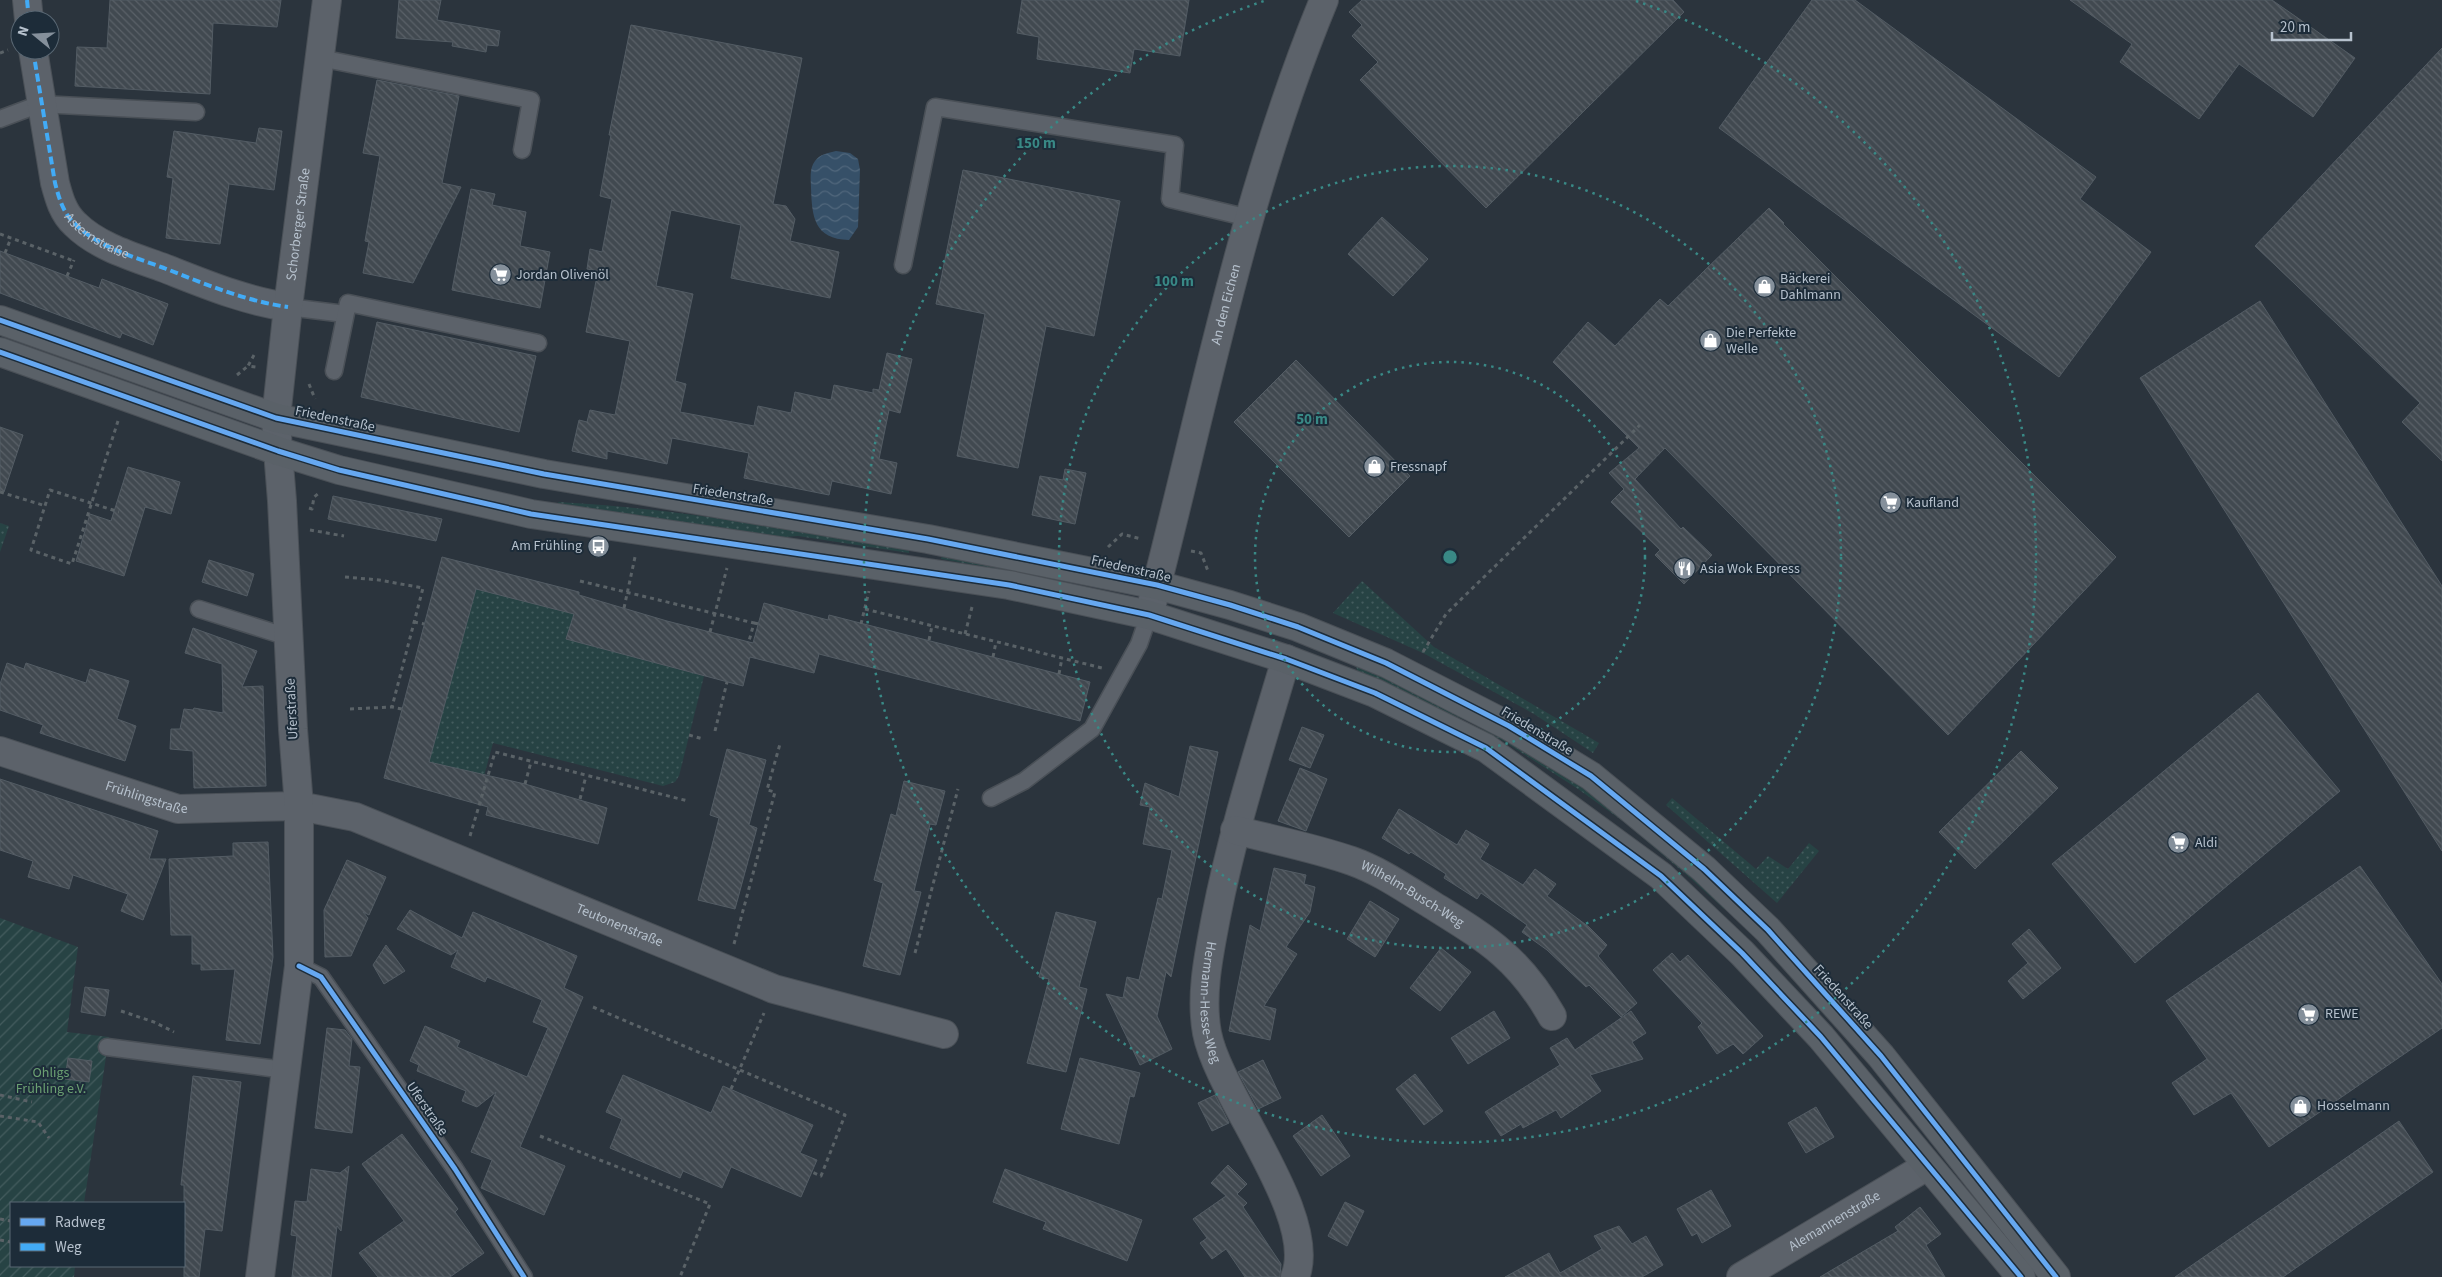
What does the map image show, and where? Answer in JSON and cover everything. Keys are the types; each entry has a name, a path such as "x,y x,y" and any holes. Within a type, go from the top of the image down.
{"main road":[{"name":"Friedenstraße","path":"0,320 276,418 544,474 928,539 1157,585 1230,605 1298,627 1386,663 1509,726 1591,776 1704,869 1768,930 1881,1056 2056,1277"},
{"path":"0,352 278,451 339,470 531,514 1009,585 1149,616 1286,659 1375,693 1486,748 1646,864 1742,953 1801,1016 2021,1277"}],"street":[{"name":"Schorberger Straße","path":"278,451 276,418 288,307 328,0"},
{"name":"An den Eichen","path":"1149,616 1235,264 1248,218 1309,36 1324,0"},
{"name":"Asternstraße","path":"34,60 40,104 60,202 68,217 84,233 112,248 204,284 263,303 288,307"},
{"name":"Uferstraße","path":"260,1277 299,966 299,806 278,451"},
{"name":"Hermann-Hesse-Weg","path":"1286,659 1235,830 1210,948 1206,987 1206,1026 1217,1064 1262,1148 1293,1220 1298,1256 1298,1270 1295,1277"},
{"name":"Frühlingstraße","path":"0,751 178,809 299,806"},
{"name":"Teutonenstraße","path":"299,806 355,817 774,990 944,1034"},
{"name":"Wilhelm-Busch-Weg","path":"1235,830 1334,855 1392,880 1491,942 1519,967 1537,990 1552,1016"},
{"name":"Alemannenstraße","path":"1741,1277 1927,1166"}],"lane":[{"path":"320,58 531,100 522,150"},
{"path":"0,119 40,104 196,112"},
{"path":"903,265 935,107 1176,144 1170,199 1248,218"},
{"path":"334,371 348,303 538,343"},
{"path":"288,307 345,314"},
{"path":"199,609 288,637"},
{"path":"991,798 1024,781 1092,728 1124,674 1139,644 1149,616"},
{"name":"Uferstraße","path":"299,966 320,977 455,1169 524,1277"},
{"path":"107,1047 285,1070"}],"path":[{"path":"0,234 74,261"},
{"path":"5,253 11,238"},
{"path":"118,512 90,504 50,490 31,550 72,564 90,504 119,418"},
{"path":"1423,652 1446,614 1640,425"},
{"path":"0,492 46,506"},
{"path":"310,530 344,536"},
{"path":"624,608 635,554"},
{"path":"710,632 727,565"},
{"path":"345,577 379,580 423,588 392,706"},
{"path":"580,581 759,624"},
{"path":"861,624 870,585"},
{"path":"965,634 974,599"},
{"path":"864,609 1124,674"},
{"path":"414,622 424,624"},
{"path":"749,641 754,622"},
{"path":"929,640 932,626"},
{"path":"992,657 996,642"},
{"path":"1059,674 1062,658"},
{"path":"715,731 727,682"},
{"path":"350,709 392,706 402,709"},
{"path":"689,735 703,738"},
{"path":"727,971 775,792 767,790 780,744"},
{"path":"463,862 495,752 688,801"},
{"path":"525,784 531,762"},
{"path":"580,799 586,776"},
{"path":"915,953 958,789"},
{"path":"731,1090 774,990"},
{"path":"593,1007 845,1115 821,1176 812,1172"},
{"path":"0,1095 32,1102"},
{"path":"0,1116 38,1122 49,1138"},
{"path":"540,1136 710,1204 680,1277"}],"green space":[{"path":"558,502 646,509 734,520 909,547 909,553 798,536 757,539 561,509"},
{"path":"0,523 9,526 0,552"},
{"path":"942,552 1097,587 941,559"},
{"path":"1362,581 1434,647 1599,743 1593,753 1534,714 1423,653 1333,613"},
{"path":"476,589 574,614 566,639 704,676 679,776 675,782 663,786 493,743 484,776 429,762"},
{"path":"1355,660 1436,698 1579,783 1728,904 1724,909 1624,822 1578,789 1505,742 1466,720 1405,698 1358,676"},
{"path":"1672,798 1756,869 1768,856 1788,869 1809,843 1819,851 1777,903 1666,805"},
{"name":"Ohligs Frühling e.V.","path":"0,918 78,947 67,1032 109,1037 84,1202 10,1202 10,1267 75,1267 74,1277 0,1277"}],"water":[{"path":"836,151 850,153 858,159 860,170 858,227 849,240 828,236 822,231 817,224 812,208 811,171 813,164 822,155"}],"building":[{"path":"110,0 281,0 277,27 213,23 210,94 75,86 77,47 107,48"},
{"path":"399,0 441,0 437,20 500,31 498,46 487,45 486,52 452,46 453,42 396,38"},
{"path":"1022,0 1189,0 1180,56 1134,49 1130,73 1037,59 1039,37 1017,33"},
{"path":"1362,0 1673,0 1684,12 1486,208 1360,80 1378,62 1352,36 1362,25 1349,12"},
{"path":"1812,0 1855,0 2096,177 2080,199 2151,252 2059,377 1719,128"},
{"path":"2070,0 2272,0 2355,58 2313,117 2239,64 2199,119 2120,62 2132,44"},
{"path":"631,25 802,58 773,204 786,206 795,219 790,241 839,252 830,298 731,278 741,225 671,210 656,286 693,294 675,381 686,384 680,412 754,426 758,406 791,413 795,392 831,400 834,385 873,393 873,389 879,390 887,353 912,359 900,413 889,410 879,459 897,463 891,494 832,481 829,495 744,478 749,453 672,438 667,464 607,451 607,459 572,451 579,420 587,422 590,410 615,415 630,341 586,332 598,271 587,269 590,249 602,252 612,199 600,196 611,135 609,135"},
{"path":"2442,48 2442,461 2402,422 2420,403 2255,246"},
{"path":"377,80 459,96 442,183 461,187 413,283 363,273 369,242 365,241 380,156 363,153"},
{"path":"259,128 282,131 274,190 229,184 220,244 166,238 173,178 167,177 174,131 256,143"},
{"path":"963,170 1120,201 1094,336 1046,326 1018,468 957,456 985,314 936,304"},
{"name":"Jordan Olivenöl","path":"471,189 495,194 492,205 526,212 520,246 550,252 540,308 452,290"},
{"name":"Kaufland","path":"1769,208 2116,557 1948,735 1665,448 1635,479 1681,529 1683,527 1712,555 1684,584 1655,555 1660,550 1611,502 1624,489 1609,473 1639,448 1553,362 1588,322 1615,346 1660,299 1668,306"},
{"path":"1382,217 1428,259 1393,296 1348,254"},
{"path":"0,251 99,288 102,279 168,304 153,345 122,333 120,338 0,293"},
{"path":"2260,301 2442,586 2442,851 2140,378"},
{"path":"377,322 536,356 519,432 361,397"},
{"path":"1296,360 1410,476 1349,537 1234,422"},
{"path":"0,427 23,435 4,492 0,491"},
{"path":"128,467 180,482 171,514 145,507 124,576 76,561 90,514 111,521"},
{"path":"1065,469 1086,473 1075,524 1032,515 1040,476 1063,480"},
{"path":"333,496 442,519 436,541 328,519"},
{"path":"442,557 579,592 579,595 667,621 753,643 764,603 828,620 829,615 1090,682 1080,721 819,654 814,673 750,657 743,686 566,639 574,614 476,589 429,762 525,784 607,808 598,844 486,815 488,807 384,778"},
{"path":"209,560 254,574 247,596 202,582"},
{"path":"193,628 257,651 242,687 263,686 266,786 194,788 193,751 170,749 171,729 180,729 184,709 193,710 194,708 223,713 222,664 185,653"},
{"path":"7,663 24,669 26,663 86,683 90,669 129,681 117,719 136,726 125,761 40,733 43,725 0,710 0,684"},
{"name":"Aldi","path":"2258,693 2340,791 2135,963 2052,864"},
{"path":"1302,727 1324,735 1310,768 1289,760"},
{"path":"1190,746 1218,752 1171,977 1166,972 1157,1016 1172,1049 1140,1065 1106,994 1123,998 1127,977 1139,980 1158,898 1162,899 1172,850 1143,844 1150,807 1140,805 1145,783 1179,797"},
{"path":"727,749 766,760 749,825 757,828 735,909 698,900 719,818 710,815"},
{"path":"2021,751 2058,788 1975,869 1939,832"},
{"path":"1300,768 1327,779 1306,831 1278,821"},
{"path":"0,779 158,831 149,859 166,859 143,920 121,911 128,894 73,875 69,889 28,877 33,861 0,850"},
{"path":"904,781 945,791 936,825 930,824 914,891 921,892 900,975 863,966 883,883 874,880 891,814 896,816"},
{"path":"1399,809 1457,845 1466,830 1489,844 1480,859 1523,885 1535,869 1556,884 1547,896 1589,927 1607,945 1598,956 1637,1003 1621,1017 1589,985 1586,987 1547,950 1522,932 1527,925 1481,893 1477,899 1444,878 1446,874 1411,852 1409,854 1382,838"},
{"path":"268,842 273,957 260,1044 226,1040 235,969 201,970 201,964 192,964 192,935 171,935 169,859 233,856 233,843"},
{"path":"347,860 386,877 369,915 363,912 368,918 351,956 325,957 324,910"},
{"name":"REWE","path":"2360,866 2442,984 2442,1028 2269,1147 2231,1093 2194,1115 2172,1083 2207,1059 2166,1001"},
{"path":"1274,868 1306,875 1304,884 1315,887 1310,912 1286,947 1297,954 1264,1006 1276,1009 1270,1040 1229,1031 1250,925 1260,931"},
{"path":"1370,901 1399,919 1375,957 1347,939"},
{"path":"410,910 462,938 473,912 577,956 564,988 583,997 520,1147 565,1166 544,1215 481,1188 492,1160 471,1152 496,1092 477,1107 462,1101 466,1091 417,1071 419,1065 410,1061 425,1026 460,1041 457,1047 527,1077 548,1028 533,1022 542,1000 487,977 485,982 451,967 458,950 451,955 397,929"},
{"path":"1056,912 1096,922 1079,987 1087,989 1066,1072 1027,1063 1049,979 1039,977"},
{"path":"2029,929 2061,968 2023,999 2008,981 2028,963 2012,944"},
{"path":"386,945 405,971 384,984 373,965"},
{"path":"1441,948 1471,972 1440,1011 1410,988"},
{"path":"1672,953 1680,962 1688,955 1763,1036 1743,1054 1733,1044 1717,1054 1698,1027 1702,1023 1653,970"},
{"path":"85,987 109,990 105,1016 81,1012"},
{"path":"1494,1011 1510,1038 1468,1064 1451,1038"},
{"path":"1631,1011 1646,1033 1632,1042 1643,1059 1590,1075 1601,1091 1561,1118 1556,1110 1523,1128 1521,1124 1501,1136 1485,1112 1560,1065 1550,1048 1567,1038 1575,1050"},
{"path":"327,1028 345,1030 352,1039 349,1066 360,1067 352,1133 315,1128"},
{"path":"68,1058 92,1061 89,1082 65,1079"},
{"path":"1080,1058 1140,1073 1134,1097 1130,1096 1119,1144 1061,1129"},
{"path":"1263,1060 1281,1098 1258,1109 1238,1072"},
{"path":"1415,1074 1443,1111 1424,1125 1396,1089"},
{"path":"623,1075 711,1113 723,1086 813,1125 800,1153 817,1160 801,1197 731,1167 722,1188 683,1171 680,1178 610,1148 622,1119 606,1112"},
{"path":"193,1076 241,1082 222,1231 205,1229 199,1277 184,1277 185,1202 184,1185 181,1185"},
{"path":"1215,1095 1229,1123 1212,1131 1198,1103"},
{"path":"1816,1107 1834,1137 1806,1153 1788,1123"},
{"path":"1322,1115 1350,1156 1321,1176 1293,1136"},
{"path":"2399,1121 2433,1172 2283,1277 2175,1277"},
{"path":"402,1134 458,1209 455,1212 484,1253 450,1277 378,1277 359,1253 404,1221 362,1164"},
{"path":"1228,1165 1247,1184 1237,1194 1247,1203 1243,1207 1281,1264 1280,1277 1245,1277 1226,1249 1212,1259 1200,1243 1207,1238 1193,1219 1226,1196 1211,1183"},
{"path":"349,1166 341,1231 337,1226 331,1277 292,1277 297,1236 291,1235 295,1201 307,1202 311,1169 340,1173"},
{"path":"1005,1169 1142,1220 1127,1261 1043,1229 1046,1222 993,1202"},
{"path":"1711,1190 1731,1226 1702,1243 1697,1233 1692,1236 1677,1209"},
{"path":"1345,1202 1364,1211 1347,1246 1328,1236"},
{"path":"1920,1207 1941,1234 1926,1245 1945,1277 1820,1277 1898,1231 1895,1227"},
{"path":"1619,1226 1632,1244 1646,1236 1663,1265 1642,1277 1505,1277 1549,1253 1560,1273 1602,1249 1594,1236"}],"marked path":[{"path":"27,0 28,10"},
{"path":"35,60 55,183 64,210 75,224 94,239 129,255 225,291 256,301 288,307"}],"cycle path":[{"path":"0,320 276,418 544,474 928,539 1157,585 1230,605 1298,627 1386,663 1509,726 1591,776 1704,869 1768,930 1881,1056 2056,1277"},
{"path":"0,352 278,451 339,470 531,514 1009,585 1149,615 1286,659 1375,693 1486,748 1661,876 1742,953 1821,1037 2021,1277"},
{"path":"299,966 321,977 455,1169 524,1277"}],"place":[{"name":"Jordan Olivenöl","path":"500,275"},
{"name":"Bäckerei Dahlmann","path":"1764,287"},
{"name":"Die Perfekte Welle","path":"1710,341"},
{"name":"Fressnapf","path":"1374,467"},
{"name":"Kaufland","path":"1890,503"},
{"name":"Am Frühling","path":"598,546"},
{"name":"Asia Wok Express","path":"1684,569"},
{"name":"Aldi","path":"2179,843"},
{"name":"REWE","path":"2309,1014"},
{"name":"Hosselmann","path":"2301,1106"}]}
